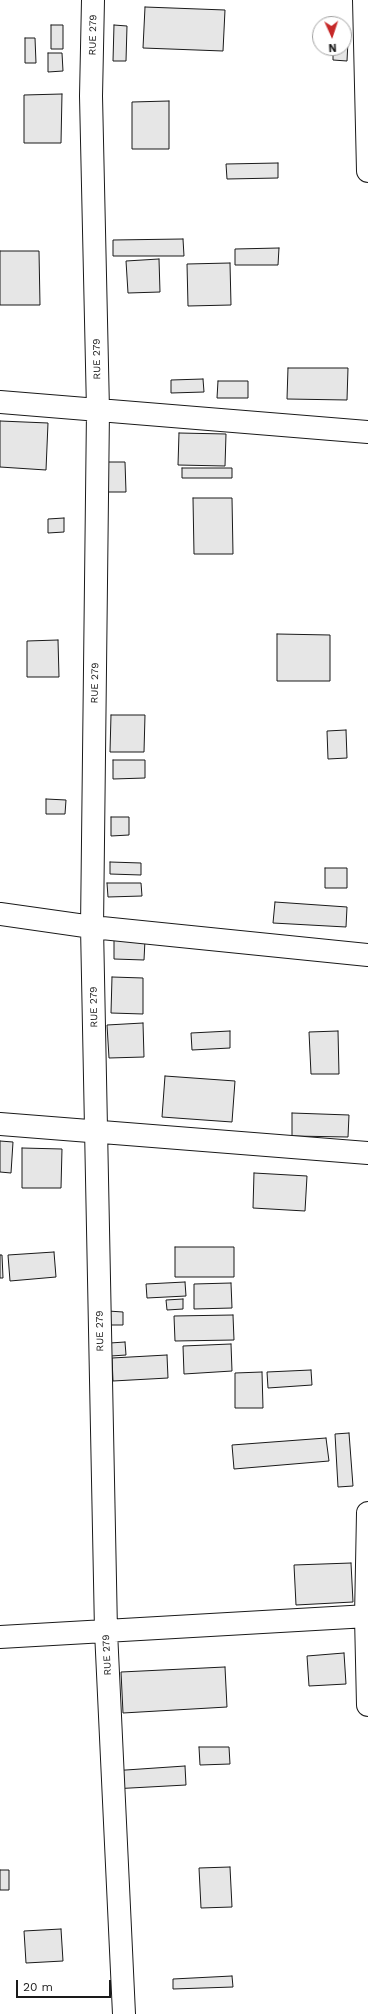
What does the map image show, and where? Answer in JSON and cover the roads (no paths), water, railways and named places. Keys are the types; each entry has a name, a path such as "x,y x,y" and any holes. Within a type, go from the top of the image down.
{"street":[{"name":"RUE 279","path":"94,0 92,96 98,410 92,927 106,1631 124,2014"},
{"path":"364,0 368,171"},
{"path":"0,402 368,432"},
{"path":"0,914 92,927 368,955"},
{"path":"0,1124 368,1153"},
{"path":"368,1513 368,1705"},
{"path":"0,1637 367,1617"}]}
